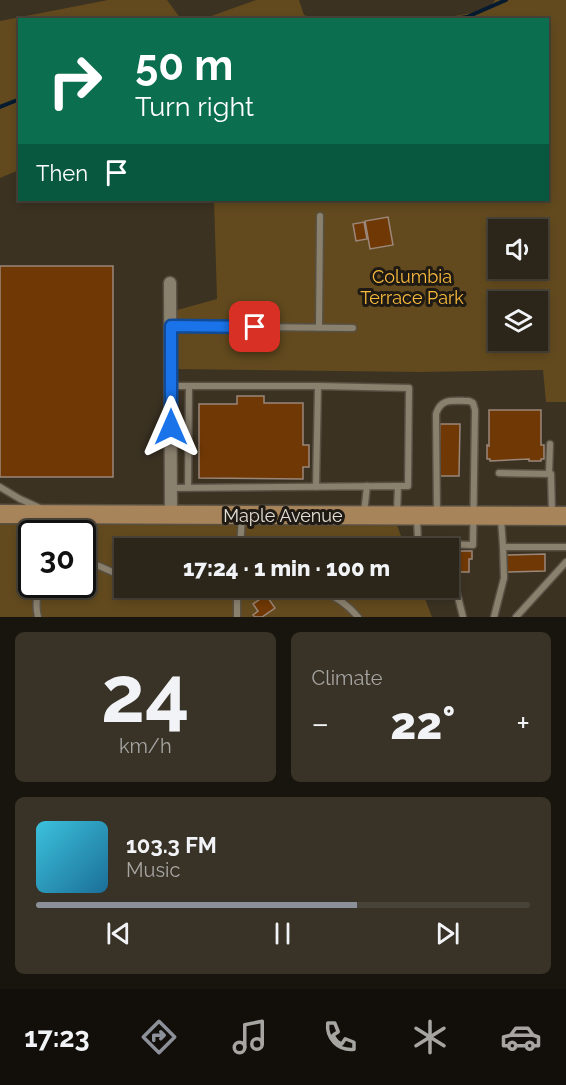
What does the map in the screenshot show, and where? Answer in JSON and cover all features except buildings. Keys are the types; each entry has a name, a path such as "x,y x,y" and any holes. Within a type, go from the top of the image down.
{"main road":[{"name":"Maple Avenue","path":"0,514 559,516"}],"street":[{"path":"170,283 171,515"}],"lane":[{"path":"319,328 320,216"},
{"path":"171,326 352,328"},
{"path":"171,386 410,388 408,486 171,488"},
{"path":"188,488 189,386"},
{"path":"316,487 318,386"},
{"path":"417,516 418,543 473,545 475,411 473,403 469,401 443,403 439,405 436,414 437,516"},
{"path":"550,444 549,474 551,474 559,516"},
{"path":"499,474 549,474"},
{"path":"364,515 367,486"},
{"path":"397,515 398,486"},
{"path":"0,487 20,500 54,514"},
{"path":"241,538 242,515"},
{"path":"494,617 504,579 501,516"},
{"path":"503,547 566,547"},
{"path":"516,617 566,562"},
{"path":"96,565 114,573"},
{"path":"37,598 38,617"},
{"path":"237,598 237,617"},
{"path":"337,598 358,617"},
{"path":"458,598 464,617"}],"green space":[{"path":"108,0 167,0 180,18 18,18 18,170 0,178 0,21"},
{"path":"256,0 299,0 304,15 314,18 206,18"},
{"name":"Columbia Terrace Park","path":"495,0 566,0 566,402 546,402 543,370 422,372 170,369 170,312 217,299 214,201 549,201 549,18 444,18 488,10"},
{"path":"0,514 393,515 402,538 114,538 114,598 425,598 432,617 0,617"}],"waterway":[{"path":"460,18 506,0"},
{"path":"0,107 18,100"}],"route":[{"path":"171,427 171,326 255,327"}]}
